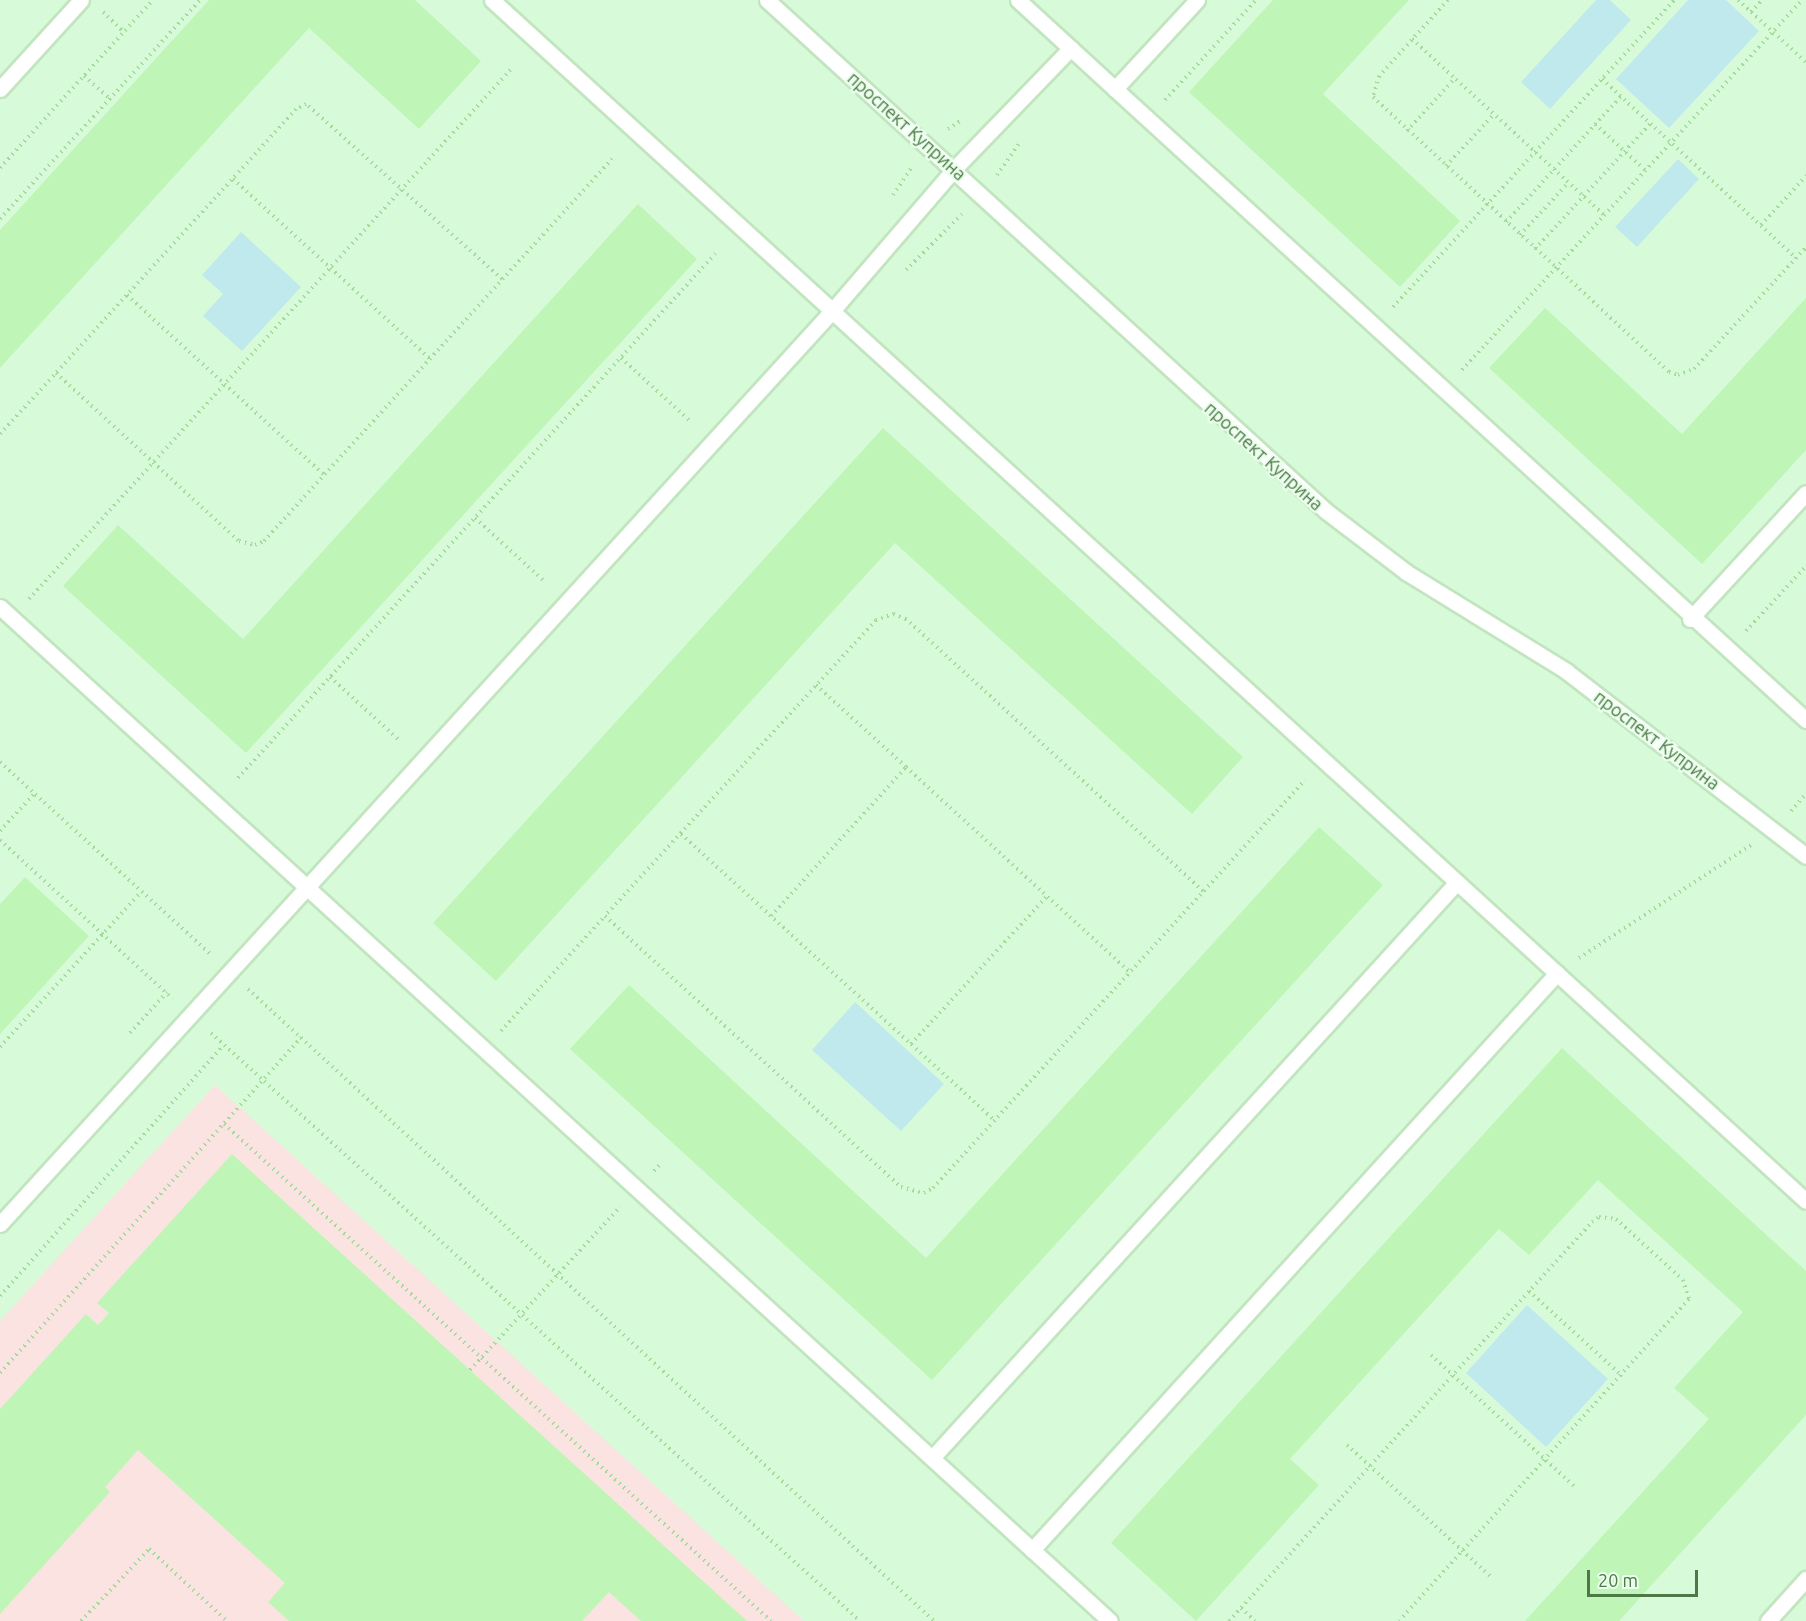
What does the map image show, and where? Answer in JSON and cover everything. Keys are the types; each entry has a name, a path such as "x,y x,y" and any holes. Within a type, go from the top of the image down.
{"lane":[{"path":"0,89 81,0"},
{"path":"492,0 1806,1201"},
{"name":"проспект Куприна","path":"766,0 954,169 1326,511 1406,572 1566,670 1806,856"},
{"path":"1018,0 1690,619 1806,720"},
{"path":"1115,89 1197,0"},
{"path":"0,1224 832,311 954,169 1071,48"},
{"path":"1690,619 1806,493"},
{"path":"0,607 1110,1621"},
{"path":"932,1458 1457,882"},
{"path":"1032,1550 1557,973"},
{"path":"1768,1621 1806,1579"}],"path":[{"path":"0,168 153,0"},
{"path":"0,219 200,0"},
{"path":"1173,107 1164,99 1256,0"},
{"path":"1448,0 1372,88 1379,105 1535,249 1677,375 1694,369 1806,247"},
{"path":"1406,292 1674,0"},
{"path":"1738,0 1806,62"},
{"path":"1751,12 1762,0"},
{"path":"1475,356 1802,0"},
{"path":"98,8 124,32"},
{"path":"1412,39 1604,215"},
{"path":"51,574 512,68"},
{"path":"84,76 110,99"},
{"path":"1407,130 1455,78"},
{"path":"1602,79 1796,258"},
{"path":"1506,222 1621,96"},
{"path":"0,434 233,179 306,104 403,188 502,279"},
{"path":"1446,166 1494,114"},
{"path":"1535,249 1650,123"},
{"path":"1595,124 1645,170"},
{"path":"56,373 247,544 264,541 612,159"},
{"path":"1761,225 1806,176"},
{"path":"233,179 430,359"},
{"path":"1520,235 1568,183"},
{"path":"238,778 715,254"},
{"path":"127,295 324,475"},
{"path":"1383,300 1400,316"},
{"path":"621,358 689,420"},
{"path":"1452,363 1469,379"},
{"path":"475,518 543,580"},
{"path":"1727,651 1806,566"},
{"path":"1708,599 1755,638"},
{"path":"524,1006 876,620 894,614 906,619 1203,891"},
{"path":"330,677 398,739"},
{"path":"816,685 1130,972"},
{"path":"0,762 559,1273 934,1621"},
{"path":"771,916 906,767"},
{"path":"0,831 34,794"},
{"path":"1557,973 1774,829 1806,794"},
{"path":"605,916 914,1194 933,1188 1288,798"},
{"path":"681,834 994,1120"},
{"path":"0,840 190,1015 861,1621"},
{"path":"0,1047 141,892"},
{"path":"911,1044 1047,896"},
{"path":"130,1033 167,992"},
{"path":"0,1373 301,1038"},
{"path":"0,1296 224,1045"},
{"path":"224,1124 771,1621"},
{"path":"470,1370 660,1164"},
{"path":"1228,1621 1592,1222 1608,1216 1683,1280 1689,1290 1684,1307 1399,1621"},
{"path":"1529,1291 1622,1376"},
{"path":"1431,1355 1576,1488"},
{"path":"1347,1446 1492,1578"},
{"path":"81,1621 149,1549 227,1621"},
{"path":"1241,1608 1255,1621"}],"shaded area":[{"path":"0,0 1806,0 1806,1621 0,1621"},
{"path":"1596,0 1610,0 1631,20 1550,109 1521,82"},
{"path":"1688,0 1726,0 1759,31 1669,128 1616,79"},
{"path":"1678,159 1699,179 1637,247 1615,227"},
{"path":"241,232 301,287 242,351 203,316 223,294 202,275"},
{"path":"855,1002 944,1084 901,1131 812,1050"},
{"path":"215,1085 804,1621 0,1621 0,1321"},
{"path":"1527,1305 1608,1379 1546,1447 1466,1373"}],"building":[{"path":"209,0 415,0 481,61 419,129 309,28 0,368 0,230"},
{"path":"1273,0 1409,0 1323,94 1460,221 1400,287 1189,92"},
{"path":"638,204 697,259 246,753 63,586 118,525 243,639"},
{"path":"1806,298 1806,450 1702,564 1489,368 1545,308 1682,434"},
{"path":"883,428 1243,757 1192,814 895,543 496,981 433,923"},
{"path":"1319,827 1383,885 932,1380 570,1049 629,985 926,1258"},
{"path":"25,877 89,936 0,1034 0,904"},
{"path":"1562,1048 1806,1271 1806,1415 1619,1621 1525,1621 1709,1419 1674,1388 1743,1312 1598,1180 1529,1255 1499,1229 1290,1459 1319,1485 1196,1621 1111,1543"},
{"path":"232,1154 747,1621 641,1621 609,1592 582,1621 289,1621 268,1602 285,1583 138,1450 105,1487 110,1492 0,1614 0,1409 86,1314 98,1325 109,1313 97,1303"}]}
